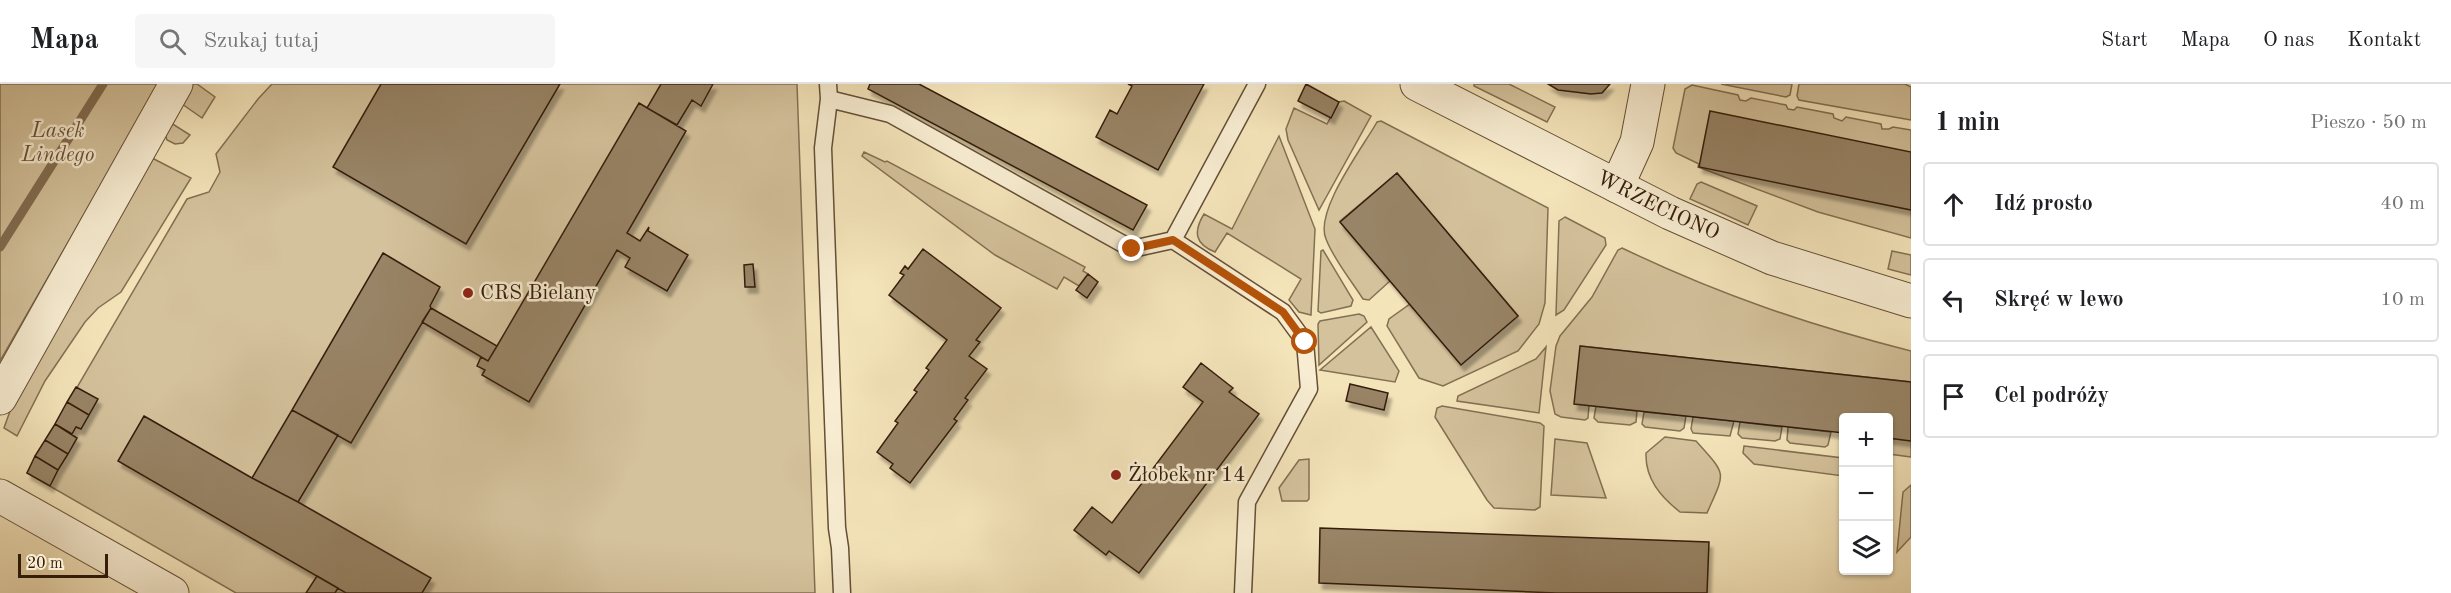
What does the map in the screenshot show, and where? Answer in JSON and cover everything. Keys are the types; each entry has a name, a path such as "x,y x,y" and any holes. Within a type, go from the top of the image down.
{"street":[{"path":"0,398 176,84"},
{"name":"WRZECIONO","path":"1417,84 1670,213 1772,258 1911,300"},
{"path":"1617,186 1637,142 1648,84"},
{"path":"0,496 172,593"}],"lane":[{"path":"1173,240 1257,84"},
{"path":"842,593 837,528 823,148 829,92 890,114 1132,249 1173,240 1283,312 1305,342 1309,389 1247,502 1243,593"}],"green space":[{"name":"Lasek Lindego","path":"0,84 159,84 0,361"},
{"path":"191,84 197,84 215,97 202,118 182,104 171,123 190,135 183,143 175,144 167,140 165,134"},
{"name":"CRS Bielany","path":"272,84 797,84 815,593 236,593 27,473 187,199 209,192 220,172 216,154"},
{"path":"1474,84 1509,84 1555,107 1547,122"},
{"path":"1721,84 1792,84 1790,95 1786,97"},
{"path":"1799,84 1905,84 1911,87 1911,120 1799,100 1797,96"},
{"path":"1692,85 1738,95 1740,100 1746,101 1751,98 1786,105 1788,109 1794,110 1797,107 1833,114 1834,118 1842,121 1846,117 1881,124 1882,129 1893,127 1911,130 1911,238 1818,212 1698,167 1699,164 1676,153 1673,148 1685,89"},
{"path":"1344,101 1371,116 1319,210 1288,140 1286,129 1294,108 1327,124 1339,102"},
{"path":"1381,121 1548,208 1545,303 1539,324 1518,351 1443,386 1419,378 1387,326 1389,319 1410,304 1461,364 1518,316 1397,173 1340,221 1390,281 1369,300 1363,299 1333,255 1324,227 1333,196 1342,179 1377,122"},
{"path":"1279,136 1315,229 1311,315 1299,312 1289,300 1301,279 1227,233 1215,252 1203,245 1197,232 1204,214 1232,229"},
{"path":"864,152 887,161 1085,267 1083,271 1088,274 1079,286 1064,277 1057,289 995,255 862,156"},
{"path":"154,159 191,178 121,292 98,308 85,322 45,381 17,436 4,428 15,397 147,161"},
{"path":"1701,182 1757,206 1748,225 1690,199 1697,184"},
{"path":"1565,217 1605,238 1606,245 1564,310 1556,315 1559,221"},
{"path":"1622,248 1693,280 1764,307 1911,351 1911,382 1581,346 1589,405 1588,418 1585,420 1561,417 1555,414 1550,391 1556,346 1560,336 1592,297 1618,250"},
{"path":"1323,250 1353,300 1351,306 1321,313 1318,311 1321,251"},
{"path":"1892,251 1911,255 1911,275 1888,269"},
{"path":"1359,314 1364,316 1367,322 1319,365 1318,324 1320,321"},
{"path":"1371,327 1399,371 1395,382 1320,370"},
{"path":"1546,347 1539,413 1457,401 1458,396 1536,359"},
{"path":"1442,406 1540,423 1544,426 1540,507 1535,510 1494,508 1435,417 1437,408"},
{"path":"1596,406 1637,411 1636,422 1630,425 1598,422 1594,418"},
{"path":"1644,412 1686,416 1684,428 1680,431 1645,427 1642,424"},
{"path":"1693,417 1734,421 1730,436 1693,433 1691,429"},
{"path":"1740,422 1782,427 1780,439 1775,441 1742,438 1738,434"},
{"path":"1788,427 1831,432 1828,445 1825,447 1790,443 1787,440"},
{"path":"1665,437 1696,441 1718,468 1720,481 1707,513 1680,512 1661,494 1651,479 1646,453"},
{"path":"1555,439 1587,443 1606,498 1551,495"},
{"path":"1893,439 1911,441 1911,457 1893,455"},
{"path":"1744,446 1839,458 1839,475 1754,464 1743,453"},
{"path":"1309,459 1309,499 1307,501 1282,501 1279,488 1299,460"},
{"path":"1911,485 1911,537 1897,552 1903,492"}],"building":[{"path":"381,84 560,84 466,244 333,167"},
{"path":"661,84 713,84 701,106 692,100 677,125 647,108"},
{"path":"870,84 919,84 1147,205 1133,230 868,89"},
{"path":"1128,84 1204,84 1158,170 1096,137 1110,110 1117,114 1132,86"},
{"path":"1306,84 1339,102 1331,118 1298,101"},
{"path":"1548,84 1610,84 1602,93 1591,94 1558,90"},
{"path":"639,103 686,131 627,233 640,241 649,227 648,231 688,255 667,291 625,267 630,258 617,250 529,402 482,375 485,370 477,366 481,357 488,361"},
{"path":"1710,111 1911,152 1911,210 1699,167"},
{"path":"1397,173 1518,316 1461,365 1340,222"},
{"path":"923,249 1001,308 976,340 980,342 969,356 987,369 965,398 968,400 954,419 957,421 910,483 890,468 893,464 877,452 898,423 895,421 917,392 914,390 929,370 926,368 947,340 889,295 904,275 900,273 905,266 908,269"},
{"path":"383,253 440,287 431,308 351,443 292,410"},
{"path":"753,264 755,287 745,287 744,265"},
{"path":"1088,274 1098,282 1087,298 1076,290"},
{"path":"431,308 497,346 488,361 422,322"},
{"path":"1580,346 1911,382 1911,441 1893,439 1893,413 1839,413 1839,432 1574,404"},
{"path":"1201,363 1233,388 1229,392 1259,414 1139,573 1109,551 1106,555 1074,530 1092,507 1112,523 1203,402 1183,387"},
{"path":"1350,384 1388,393 1384,410 1346,401"},
{"path":"76,387 98,399 89,415 67,402"},
{"path":"67,402 89,415 81,429 76,427 72,434 55,424"},
{"path":"292,410 338,435 298,502 252,478"},
{"path":"144,416 431,578 422,593 346,593 118,461"},
{"path":"55,424 77,438 68,454 45,440"},
{"path":"45,440 68,454 58,470 35,456"},
{"path":"35,456 58,470 50,486 27,473"},
{"path":"1320,528 1709,542 1707,593 1556,593 1319,583"},
{"path":"317,576 338,588 335,593 306,593"}],"waterway":[{"path":"0,247 103,84"}],"place":[{"name":"CRS Bielany","path":"468,293"},
{"name":"Żłobek nr 14","path":"1116,475"}],"route":[{"path":"1132,249 1173,240 1283,312 1305,342"}]}
